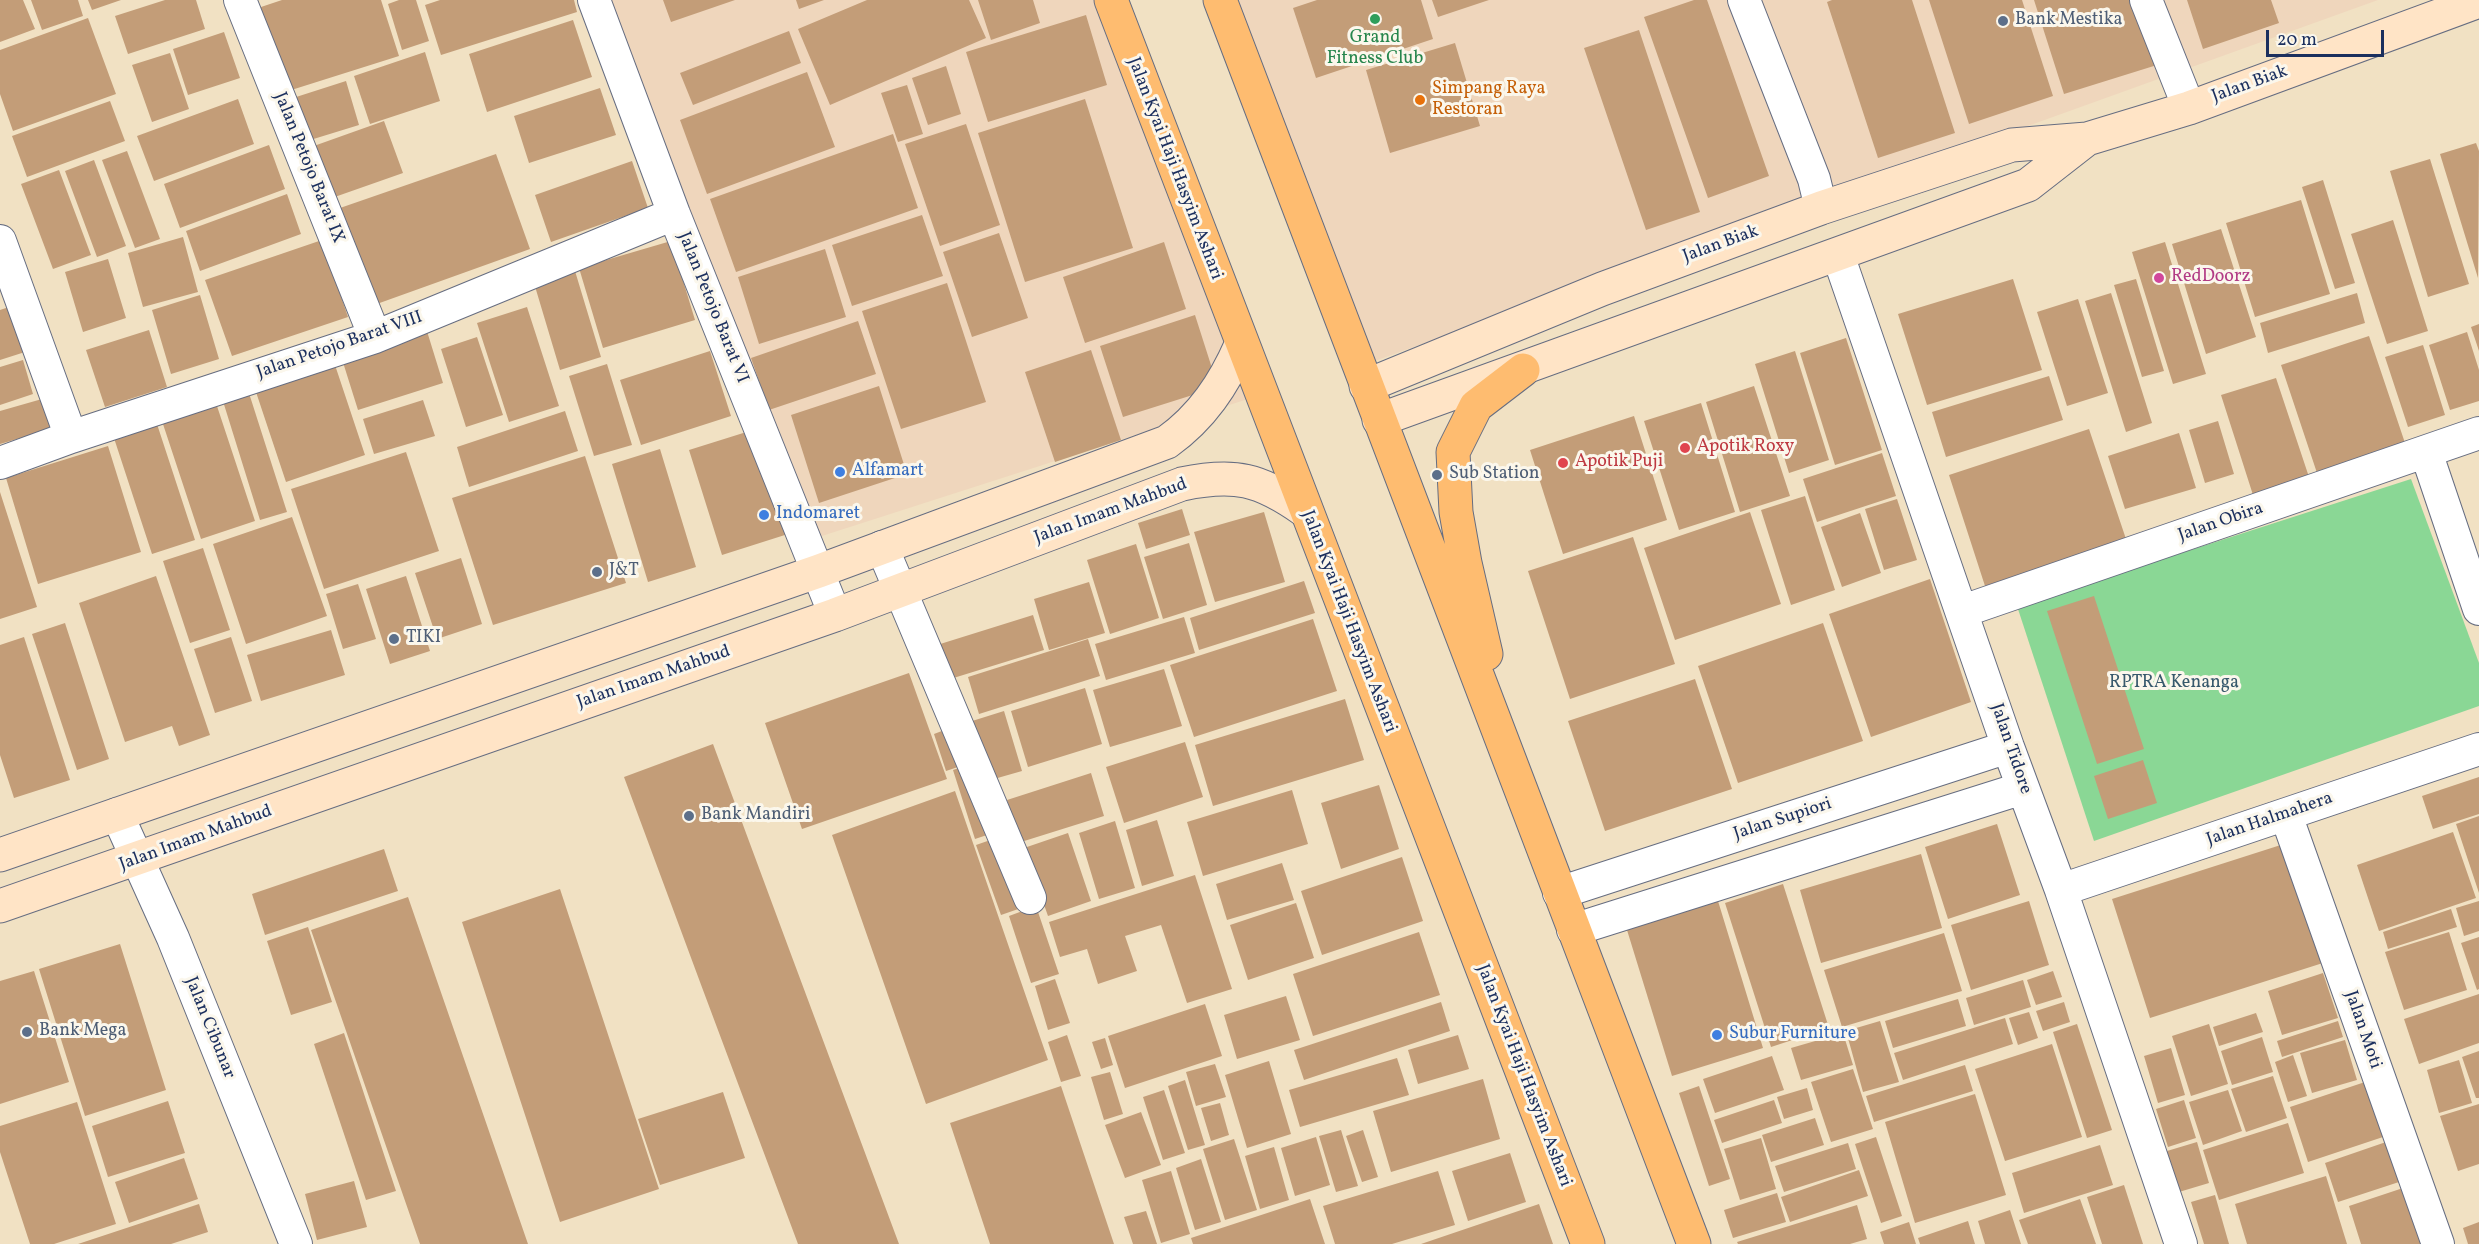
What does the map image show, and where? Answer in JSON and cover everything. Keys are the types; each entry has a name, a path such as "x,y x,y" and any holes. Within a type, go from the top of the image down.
{"main road":[{"name":"Jalan Kyai Haji Hasyim Ashari","path":"1111,0 1304,510 1588,1244"},
{"path":"1220,0 1558,893 1694,1244"},
{"name":"Jalan Biak","path":"1366,386 1602,289 1821,208 2012,146 2086,139 2189,108 2479,1"},
{"name":"Jalan Biak","path":"1380,420 2028,185 2086,139"},
{"path":"0,855 819,571 1167,442 1188,428 1204,409 1227,374 1241,345"},
{"path":"1506,752 1482,632 1465,563 1456,512 1453,452 1476,406 1523,370"},
{"name":"Jalan Imam Mahbud","path":"0,906 139,860 835,615 1182,484 1214,477 1247,480 1277,491 1304,510"}],"street":[{"name":"Jalan Petojo Barat IX","path":"240,0 375,337"},
{"name":"Jalan Petojo Barat VI","path":"594,0 674,214 835,615"},
{"path":"1744,0 1814,179 1821,208"},
{"path":"2146,0 2189,108"},
{"name":"Jalan Petojo Barat VIII","path":"0,463 71,436 375,337 674,214"},
{"path":"0,241 71,436"},
{"name":"Jalan Tidore","path":"1838,255 1963,611 2008,747 2061,890 2181,1244"},
{"name":"Jalan Obira","path":"1963,611 2479,433"},
{"path":"2426,452 2479,609"},
{"path":"882,547 1030,898"},
{"name":"Jalan Supiori","path":"1558,893 2008,747"},
{"name":"Jalan Halmahera","path":"2061,890 2479,749"},
{"path":"1573,930 2023,788"},
{"name":"Jalan Cibunar","path":"117,814 139,860 296,1244"},
{"name":"Jalan Moti","path":"2286,815 2438,1244"}],"shaded area":[{"path":"579,0 1096,0 1248,399 797,544"},
{"path":"1238,0 2378,0 1372,362"}],"green space":[{"name":"RPTRA Kenanga","path":"2411,479 2479,663 2479,706 2094,841 2017,606"}],"building":[{"path":"0,0 23,0 35,29 0,42"},
{"path":"31,0 78,0 83,16 42,30"},
{"path":"88,0 121,0 92,10"},
{"path":"165,0 196,0 205,29 128,54 115,16"},
{"path":"282,0 381,0 399,56 285,92 258,8"},
{"path":"399,0 416,0 429,41 402,50 388,4"},
{"path":"440,0 574,0 577,12 441,55 425,5"},
{"path":"663,0 735,0 671,22"},
{"path":"796,0 824,0 799,9"},
{"path":"867,0 969,0 986,38 830,105 798,29"},
{"path":"978,0 1033,0 1040,23 991,40"},
{"path":"1317,0 1421,0 1433,39 1316,78 1293,8"},
{"path":"1432,0 1489,0 1438,17"},
{"path":"1694,0 1707,0 1769,176 1708,198 1644,17"},
{"path":"1832,0 1912,0 1955,133 1878,158 1827,2"},
{"path":"1929,0 2022,0 2053,96 1969,124"},
{"path":"2034,0 2136,0 2157,65 2064,94"},
{"path":"2187,0 2271,0 2279,23 2203,49"},
{"path":"1086,15 1107,85 988,122 966,52"},
{"path":"88,18 116,94 13,131 0,94 0,50"},
{"path":"573,20 592,77 487,112 469,54"},
{"path":"1639,30 1700,212 1646,230 1584,48"},
{"path":"789,31 801,63 693,105 680,73"},
{"path":"224,32 240,78 188,95 173,49"},
{"path":"1455,43 1480,126 1390,153 1366,70"},
{"path":"425,52 440,101 370,124 354,76"},
{"path":"170,53 189,109 152,122 132,65"},
{"path":"946,66 961,114 928,125 912,78"},
{"path":"807,72 835,147 707,194 680,120"},
{"path":"346,81 359,125 307,141 293,98"},
{"path":"907,85 923,134 898,142 881,93"},
{"path":"600,88 616,135 529,163 514,116"},
{"path":"238,99 254,144 154,181 137,136"},
{"path":"1085,99 1133,248 1025,282 978,133"},
{"path":"110,101 125,141 27,177 12,136"},
{"path":"384,121 403,173 329,199 311,147"},
{"path":"966,124 1000,225 940,246 905,144"},
{"path":"893,134 918,208 736,272 710,199"},
{"path":"2476,143 2479,151 2478,278 2440,154"},
{"path":"269,145 285,189 180,228 164,184"},
{"path":"127,151 160,239 135,248 102,160"},
{"path":"496,154 530,249 374,305 340,208"},
{"path":"2430,159 2469,284 2428,297 2390,171"},
{"path":"94,160 126,246 97,257 65,171"},
{"path":"632,161 648,208 551,242 535,195"},
{"path":"59,170 91,255 53,269 21,184"},
{"path":"2323,180 2355,283 2335,289 2302,187"},
{"path":"287,194 301,234 200,271 186,231"},
{"path":"2301,200 2330,294 2255,317 2226,223"},
{"path":"922,215 943,276 852,306 832,245"},
{"path":"2393,220 2428,331 2387,344 2351,234"},
{"path":"2221,229 2256,337 2206,354 2172,244"},
{"path":"999,233 1028,318 972,337 943,252"},
{"path":"183,237 198,292 143,307 128,253"},
{"path":"322,240 348,317 232,356 205,280"},
{"path":"671,241 695,320 603,348 579,268"},
{"path":"1164,242 1186,309 1085,343 1063,277"},
{"path":"2165,242 2206,374 2173,384 2132,252"},
{"path":"825,249 846,317 759,344 738,277"},
{"path":"108,259 126,318 83,332 65,272"},
{"path":"575,271 601,357 560,370 534,283"},
{"path":"2013,279 2042,370 1927,405 1898,314"},
{"path":"2136,279 2164,371 2142,377 2114,285"},
{"path":"947,283 986,402 901,429 862,311"},
{"path":"2111,293 2152,423 2126,432 2085,301"},
{"path":"2357,293 2365,323 2268,353 2260,323"},
{"path":"200,295 219,359 171,374 152,310"},
{"path":"2078,299 2108,393 2067,406 2037,312"},
{"path":"9,307 25,352 0,360 0,310"},
{"path":"527,307 559,406 509,422 477,323"},
{"path":"1195,315 1218,387 1123,417 1100,346"},
{"path":"858,321 876,374 769,410 751,358"},
{"path":"2479,324 2479,351 2471,327"},
{"path":"426,328 443,383 358,410 341,356"},
{"path":"149,330 167,387 105,407 86,350"},
{"path":"2467,332 2479,370 2479,401 2450,410 2429,345"},
{"path":"2369,336 2405,443 2317,473 2281,365"},
{"path":"477,337 503,415 466,427 441,349"},
{"path":"1846,338 1882,450 1835,465 1800,353"},
{"path":"2423,345 2445,415 2408,427 2385,357"},
{"path":"1091,350 1121,440 1055,462 1025,372"},
{"path":"710,351 731,416 641,445 620,380"},
{"path":"1795,351 1829,460 1789,473 1755,364"},
{"path":"333,359 365,455 286,482 254,386"},
{"path":"23,360 33,394 0,405 0,367"},
{"path":"607,364 632,445 594,456 569,376"},
{"path":"2049,376 2063,420 1946,457 1932,412"},
{"path":"2276,378 2309,477 2253,495 2221,395"},
{"path":"879,386 907,474 819,503 791,415"},
{"path":"1754,386 1790,496 1740,512 1706,402"},
{"path":"248,390 287,512 260,520 222,398"},
{"path":"42,399 51,429 0,444 0,411"},
{"path":"215,400 255,521 201,539 161,418"},
{"path":"423,400 435,436 374,454 363,419"},
{"path":"1701,403 1735,512 1679,530 1644,421"},
{"path":"565,411 578,451 469,487 457,447"},
{"path":"1634,416 1667,520 1563,554 1530,450"},
{"path":"155,418 195,540 152,554 112,432"},
{"path":"2218,421 2234,474 2205,483 2189,430"},
{"path":"756,429 788,534 722,555 689,450"},
{"path":"2089,429 2126,539 1985,586 1949,475"},
{"path":"2179,433 2196,488 2125,509 2108,456"},
{"path":"108,446 141,552 38,584 6,478"},
{"path":"660,449 696,567 648,582 612,464"},
{"path":"406,452 439,551 324,589 291,489"},
{"path":"1882,453 1896,496 1817,522 1803,479"},
{"path":"585,456 626,583 493,625 452,498"},
{"path":"0,492 37,607 0,619"},
{"path":"1805,496 1835,590 1791,605 1761,510"},
{"path":"1897,499 1917,560 1884,570 1865,509"},
{"path":"1182,509 1190,535 1146,549 1138,523"},
{"path":"1264,512 1285,582 1215,602 1194,532"},
{"path":"1750,512 1781,604 1675,640 1644,548"},
{"path":"1860,513 1881,573 1842,587 1821,527"},
{"path":"292,517 327,616 246,644 213,544"},
{"path":"1633,537 1675,664 1570,699 1528,571"},
{"path":"1189,543 1207,605 1163,619 1144,557"},
{"path":"1136,544 1159,618 1110,634 1087,560"},
{"path":"203,548 230,630 190,643 163,561"},
{"path":"461,558 482,624 437,639 415,573"},
{"path":"156,576 210,735 179,746 172,726 125,742 79,603"},
{"path":"406,576 430,651 390,664 366,589"},
{"path":"1930,579 1971,702 1871,737 1829,614"},
{"path":"1304,581 1315,613 1199,650 1190,618"},
{"path":"1089,582 1105,633 1049,650 1034,599"},
{"path":"358,584 376,639 343,649 326,594"},
{"path":"2094,596 2144,749 2097,764 2047,611"},
{"path":"1033,615 1044,650 947,680 937,645"},
{"path":"1184,617 1195,653 1106,680 1095,644"},
{"path":"1313,619 1337,691 1194,737 1170,665"},
{"path":"65,623 109,759 77,770 32,634"},
{"path":"1823,623 1863,741 1738,783 1698,666"},
{"path":"331,630 345,675 261,701 247,655"},
{"path":"24,637 70,780 14,798 0,755 0,645"},
{"path":"231,637 252,701 215,713 194,649"},
{"path":"1088,639 1100,676 979,714 968,677"},
{"path":"1164,669 1182,726 1110,747 1093,690"},
{"path":"909,673 947,779 802,829 765,723"},
{"path":"1695,679 1732,789 1605,831 1568,721"},
{"path":"1085,688 1102,744 1028,767 1011,711"},
{"path":"1345,699 1364,760 1213,806 1195,745"},
{"path":"1004,711 1022,771 987,781 969,722"},
{"path":"955,726 967,764 946,771 934,734"},
{"path":"1185,742 1203,797 1124,823 1106,767"},
{"path":"713,744 899,1244 798,1244 700,982 624,777"},
{"path":"2143,760 2157,803 2108,819 2094,776"},
{"path":"965,766 987,835 975,839 953,770"},
{"path":"1091,773 1104,816 1021,842 1007,800"},
{"path":"2479,777 2479,814 2433,829 2422,796"},
{"path":"1379,785 1399,849 1341,869 1321,803"},
{"path":"1292,790 1308,844 1203,876 1187,822"},
{"path":"955,791 1048,1060 926,1104 832,835"},
{"path":"2479,816 2479,893 2456,824"},
{"path":"1157,820 1174,876 1142,886 1126,830"},
{"path":"1115,821 1135,888 1099,899 1079,833"},
{"path":"1997,824 2020,895 1948,919 1925,847"},
{"path":"2453,832 2476,898 2379,931 2357,865"},
{"path":"1068,833 1091,901 1048,916 1024,848"},
{"path":"999,837 1024,907 1001,915 976,845"},
{"path":"2287,843 2326,962 2150,1018 2112,899"},
{"path":"384,849 398,891 265,935 252,894"},
{"path":"1921,854 1942,928 1821,963 1800,890"},
{"path":"1402,857 1423,921 1322,955 1301,891"},
{"path":"1282,863 1294,900 1227,920 1216,884"},
{"path":"1195,875 1232,989 1187,1003 1161,925 1125,936 1137,971 1098,984 1087,949 1060,957 1049,922"},
{"path":"1783,884 1829,1028 1771,1047 1725,903"},
{"path":"560,889 659,1189 560,1222 462,922"},
{"path":"408,897 528,1244 420,1244 311,930"},
{"path":"1718,901 1763,1048 1672,1076 1627,930"},
{"path":"2029,901 2049,965 1971,990 1951,925"},
{"path":"2479,901 2479,931 2464,936 2456,908"},
{"path":"1296,903 1314,958 1248,980 1230,925"},
{"path":"1036,906 1059,974 1031,983 1009,916"},
{"path":"2451,909 2457,927 2388,949 2383,932"},
{"path":"308,927 332,1002 291,1015 267,941"},
{"path":"1419,932 1440,995 1313,1036 1293,974"},
{"path":"2449,932 2467,990 2404,1010 2385,952"},
{"path":"1944,933 1962,991 1842,1027 1824,970"},
{"path":"2479,937 2479,989 2477,990 2461,943"},
{"path":"120,944 166,1090 85,1116 39,969"},
{"name":"Bank Mega","path":"34,971 69,1082 0,1104 0,981"},
{"path":"2053,971 2062,997 2036,1005 2027,980"},
{"path":"2323,973 2338,1018 2282,1035 2268,991"},
{"path":"1055,979 1070,1023 1048,1030 1035,986"},
{"path":"2023,980 2031,1007 1974,1025 1966,998"},
{"path":"2479,994 2479,1043 2419,1064 2404,1019"},
{"path":"1286,996 1300,1040 1237,1059 1224,1015"},
{"path":"1958,999 1966,1026 1893,1048 1885,1021"},
{"path":"1441,1002 1450,1031 1304,1080 1294,1050"},
{"path":"2064,1002 2070,1022 2043,1031 2036,1011"},
{"path":"1205,1004 1222,1056 1125,1088 1108,1036"},
{"path":"2029,1012 2038,1038 2018,1045 2009,1018"},
{"path":"2256,1013 2263,1032 2219,1046 2213,1027"},
{"path":"2005,1018 2013,1044 1903,1080 1894,1053"},
{"path":"1880,1021 1899,1082 1863,1092 1846,1031"},
{"path":"2338,1021 2343,1037 2282,1057 2277,1041"},
{"path":"2077,1024 2112,1130 2087,1138 2053,1032"},
{"path":"2209,1024 2228,1084 2191,1096 2172,1036"},
{"path":"344,1033 396,1191 366,1200 314,1044"},
{"path":"1843,1033 1853,1065 1801,1080 1791,1048"},
{"path":"1067,1035 1081,1076 1061,1082 1048,1042"},
{"path":"1458,1035 1469,1069 1418,1084 1408,1050"},
{"path":"2262,1037 2273,1072 2232,1085 2221,1051"},
{"path":"1105,1038 1113,1065 1101,1069 1092,1042"},
{"path":"2345,1040 2357,1080 2312,1093 2300,1053"},
{"path":"2052,1044 2082,1137 2005,1161 1975,1069"},
{"path":"2171,1048 2185,1095 2158,1103 2144,1056"},
{"path":"2479,1051 2479,1098 2476,1098 2462,1057"},
{"path":"2293,1055 2307,1096 2288,1102 2275,1062"},
{"path":"1772,1056 1784,1090 1715,1113 1703,1079"},
{"path":"1397,1058 1409,1095 1300,1127 1289,1090"},
{"path":"2459,1060 2472,1103 2439,1113 2427,1070"},
{"path":"1269,1061 1291,1134 1247,1148 1225,1075"},
{"path":"1215,1064 1226,1097 1196,1106 1186,1072"},
{"path":"1965,1065 1973,1091 1874,1122 1866,1096"},
{"path":"1853,1069 1873,1129 1831,1142 1811,1082"},
{"path":"1110,1072 1123,1114 1104,1120 1091,1077"},
{"path":"2273,1076 2287,1118 2246,1132 2231,1089"},
{"path":"1483,1079 1500,1139 1391,1172 1373,1111"},
{"path":"1185,1080 1205,1145 1188,1150 1168,1086"},
{"path":"2368,1081 2386,1136 2308,1162 2290,1107"},
{"path":"1061,1086 1114,1244 990,1244 950,1123"},
{"path":"1699,1086 1730,1179 1709,1186 1679,1093"},
{"path":"1807,1088 1813,1110 1784,1119 1777,1097"},
{"path":"1164,1090 1185,1153 1163,1160 1143,1097"},
{"path":"2228,1090 2242,1131 2203,1145 2189,1102"},
{"path":"723,1092 745,1158 660,1185 638,1119"},
{"path":"1975,1094 2006,1195 1915,1223 1885,1122"},
{"path":"1774,1100 1782,1123 1722,1143 1714,1120"},
{"path":"2184,1100 2196,1138 2168,1147 2156,1109"},
{"path":"168,1101 185,1153 108,1177 92,1126"},
{"path":"77,1102 116,1224 54,1244 30,1244 0,1152 0,1126"},
{"path":"1220,1103 1229,1135 1211,1141 1201,1108"},
{"path":"2479,1104 2479,1164 2458,1171 2440,1116"},
{"path":"1141,1112 1161,1165 1125,1178 1105,1125"},
{"path":"1815,1118 1824,1145 1771,1162 1762,1135"},
{"path":"2288,1123 2304,1173 2219,1200 2203,1150"},
{"path":"1341,1130 1358,1186 1336,1192 1319,1136"},
{"path":"1363,1130 1378,1177 1362,1182 1346,1136"},
{"path":"1316,1137 1330,1185 1295,1196 1281,1148"},
{"path":"1876,1137 1902,1216 1881,1223 1855,1144"},
{"path":"1761,1138 1776,1189 1740,1200 1724,1149"},
{"path":"1234,1139 1257,1210 1225,1220 1203,1149"},
{"path":"2197,1142 2209,1183 2179,1192 2167,1151"},
{"path":"2386,1142 2399,1182 2338,1202 2325,1163"},
{"path":"1848,1143 1856,1169 1784,1192 1775,1166"},
{"path":"2100,1145 2113,1185 2024,1213 2012,1173"},
{"path":"1274,1147 1289,1200 1260,1209 1245,1156"},
{"path":"1510,1153 1526,1202 1468,1221 1452,1171"},
{"path":"184,1158 198,1199 129,1223 115,1182"},
{"path":"1201,1159 1221,1222 1195,1230 1176,1168"},
{"path":"1859,1170 1868,1196 1790,1222 1781,1197"},
{"path":"1171,1171 1190,1234 1161,1243 1142,1180"},
{"path":"1438,1171 1455,1225 1392,1244 1335,1244 1323,1206"},
{"path":"2326,1176 2347,1244 2247,1244 2235,1204"},
{"path":"354,1181 367,1227 317,1240 305,1194"},
{"path":"2124,1185 2143,1244 2102,1244 2087,1197"},
{"path":"2406,1187 2424,1244 2361,1244 2349,1206"},
{"path":"1777,1193 1786,1222 1733,1238 1724,1210"},
{"path":"2215,1195 2229,1244 2204,1244 2191,1202"},
{"path":"1310,1199 1325,1244 1193,1244 1191,1238"},
{"path":"2080,1199 2096,1244 2028,1244 2019,1220"},
{"path":"199,1204 208,1232 171,1244 78,1244"},
{"path":"1539,1204 1553,1244 1421,1244"},
{"path":"1857,1205 1867,1239 1850,1244 1738,1244 1737,1242"},
{"path":"2010,1210 2021,1244 1985,1244 1978,1221"},
{"path":"1146,1211 1157,1244 1133,1244 1124,1217"},
{"path":"1968,1221 1975,1244 1920,1244 1918,1238"},
{"path":"1909,1222 1916,1244 1884,1244 1880,1232"},
{"path":"2479,1222 2479,1244 2468,1244 2463,1228"}],"place":[{"name":"Grand Fitness Club","path":"1375,19"},
{"name":"Bank Mestika","path":"2003,21"},
{"name":"Simpang Raya Restoran","path":"1420,100"},
{"name":"RedDoorz","path":"2159,278"},
{"name":"Apotik Roxy","path":"1685,448"},
{"name":"Apotik Puji","path":"1563,463"},
{"name":"Alfamart","path":"840,472"},
{"name":"Sub Station","path":"1437,475"},
{"name":"Indomaret","path":"764,515"},
{"name":"J&T","path":"597,572"},
{"name":"TIKI","path":"394,639"},
{"name":"Bank Mandiri","path":"689,816"},
{"name":"Bank Mega","path":"27,1032"},
{"name":"Subur Furniture","path":"1717,1035"}]}
